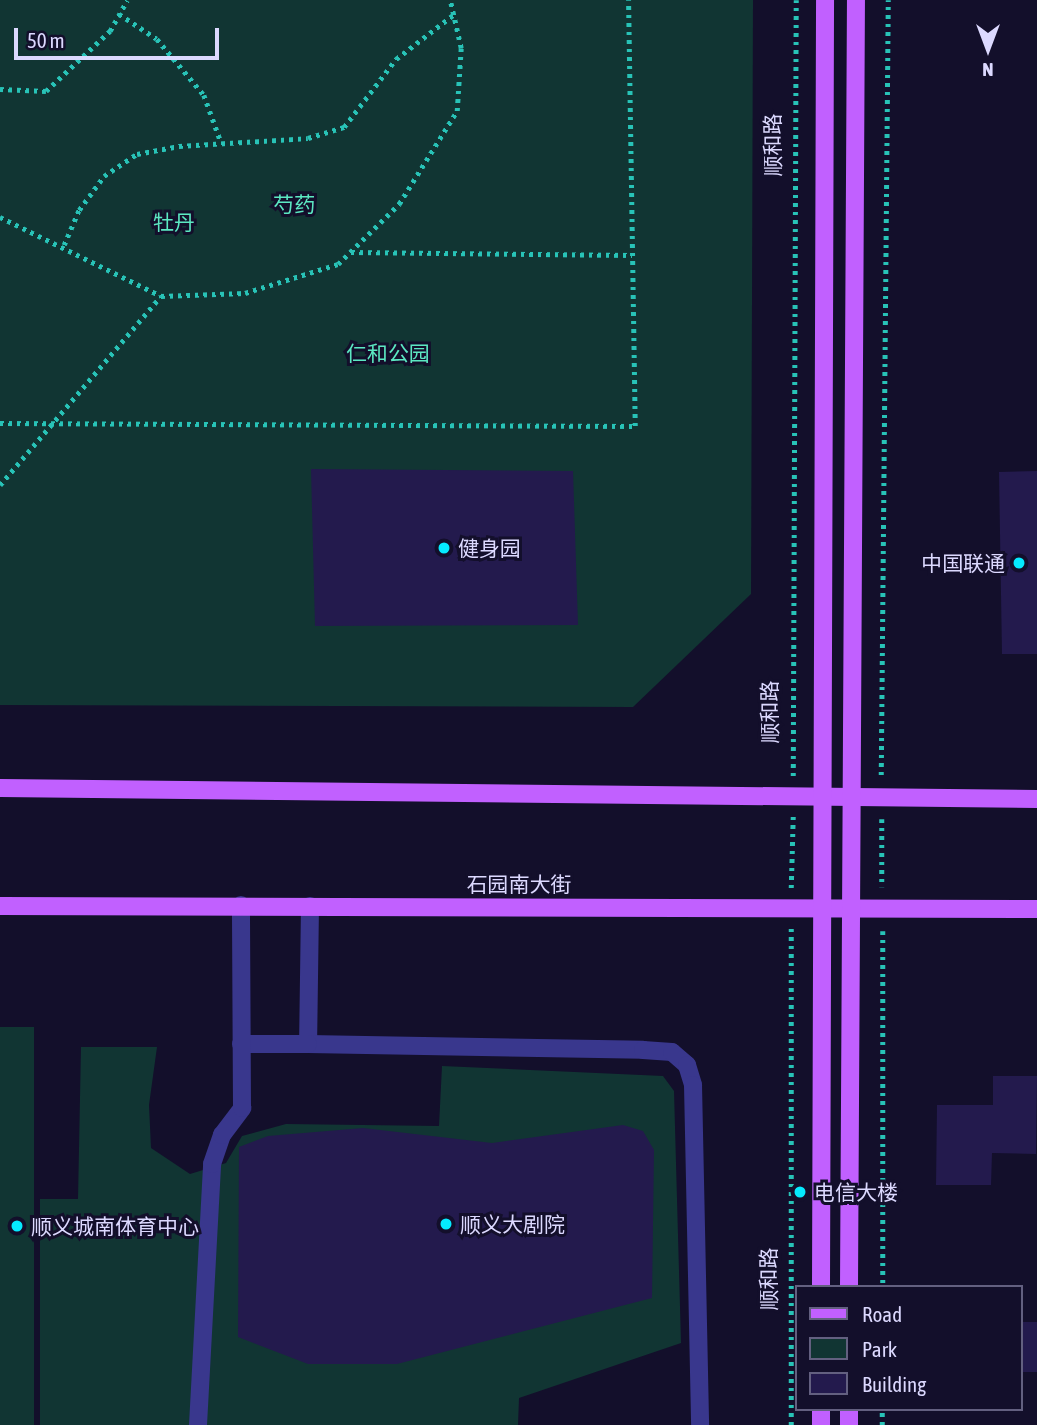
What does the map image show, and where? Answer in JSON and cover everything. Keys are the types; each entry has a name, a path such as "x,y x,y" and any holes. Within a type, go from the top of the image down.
{"main road":[{"path":"821,1285 825,0"},
{"path":"849,1285 856,0"},
{"path":"0,788 1037,799"},
{"name":"石园南大街","path":"0,906 852,906 1037,909"}],"street":[{"path":"198,1425 212,1164 222,1135 242,1108 241,905"},
{"path":"308,1044 310,906"},
{"path":"241,1044 672,1052 687,1065 693,1085 700,1425"}],"path":[{"path":"0,89 46,91 110,31 127,0"},
{"path":"0,217 64,245 161,296 245,293 338,264 399,204 457,111 461,48 450,0"},
{"path":"0,423 635,426 628,0"},
{"name":"顺和路","path":"791,1425 796,0"},
{"path":"883,1285 882,797 888,0"},
{"path":"119,14 157,38 204,95 221,142"},
{"path":"64,245 79,209 104,176 137,154 221,142 308,138 344,127 396,59 453,15"},
{"path":"351,252 632,255"},
{"path":"0,485 161,296"}],"green space":[{"name":"仁和公园","path":"0,0 753,0 751,594 633,707 0,705"},
{"name":"顺义城南体育中心","path":"0,1027 34,1027 34,1425 0,1425"},
{"path":"81,1047 157,1047 149,1105 151,1148 190,1174 226,1163 242,1136 286,1124 439,1126 442,1066 663,1076 674,1091 681,1343 519,1398 518,1425 40,1425 40,1199 78,1199"}],"building":[{"name":"健身园","path":"311,469 573,471 578,625 315,626"},
{"name":"中国联通","path":"1037,471 1037,654 1002,654 999,472"},
{"path":"993,1076 1037,1076 1036,1154 992,1153 991,1185 936,1185 937,1105 993,1105"},
{"name":"顺义大剧院","path":"623,1125 643,1131 654,1150 652,1298 397,1364 308,1364 238,1337 239,1147 268,1136 363,1128 492,1143"},
{"path":"1023,1322 1037,1322 1037,1372 1023,1372"}],"place":[{"name":"健身园","path":"444,548"},
{"name":"中国联通","path":"1019,563"},
{"name":"电信大楼","path":"800,1192"},
{"name":"顺义大剧院","path":"446,1224"},
{"name":"顺义城南体育中心","path":"17,1226"}],"park label":[{"name":"芍药","path":"294,204"},
{"name":"牡丹","path":"174,222"}]}
